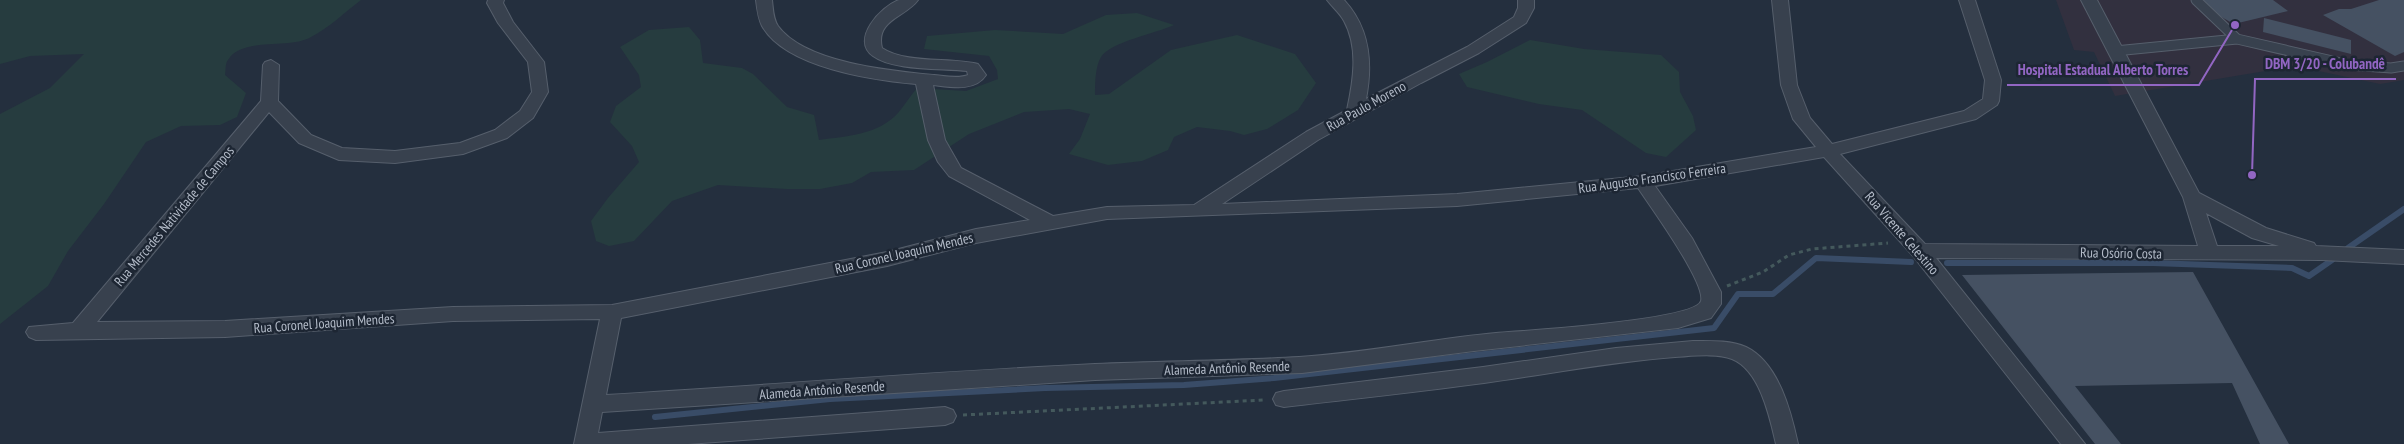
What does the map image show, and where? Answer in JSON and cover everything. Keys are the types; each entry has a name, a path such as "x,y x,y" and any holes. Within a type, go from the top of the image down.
{"street":[{"path":"271,66 269,102 305,140 340,154 396,157 463,148 501,134 527,114 540,92 536,62 506,23 495,3 496,0"},
{"path":"764,0 766,16 773,31 790,46 843,68 886,77 960,82 975,78 978,75 972,68 896,60 878,53 872,46 874,34 890,12 910,0"},
{"path":"1335,0 1348,10 1357,30 1362,60 1362,85 1355,111"},
{"name":"Rua Paulo Moreno","path":"1198,212 1250,175 1355,111 1473,50 1520,20 1526,8 1526,0"},
{"name":"Rua Vicente Celestino","path":"1780,0 1789,85 1802,119 1828,151 1915,246 2074,444"},
{"name":"Rua Augusto Francisco Ferreira","path":"1198,212 1457,200 1643,182 1828,151 1970,115 1991,101 1993,80 1967,0"},
{"path":"2088,0 2192,197 2210,254"},
{"path":"924,79 934,132 944,158 956,172 1049,222"},
{"name":"Rua Mercedes Natividade de Campos","path":"79,330 269,102"},
{"path":"1643,182 1685,243 1711,292"},
{"name":"Rua Osório Costa","path":"2192,197 2259,233 2322,253"},
{"name":"Rua Coronel Joaquim Mendes","path":"36,332 79,330 225,330 453,314 612,312 887,259 976,236 1049,222 1108,213 1198,212"},
{"name":"Rua Osório Costa","path":"1915,246 2210,254 2322,253 2404,257"},
{"name":"Alameda Antônio Resende","path":"594,404 1095,372 1302,365 1474,343 1629,328 1678,320 1704,313 1711,304 1711,292"},
{"path":"612,312 585,444 945,416"},
{"path":"1284,399 1693,348 1722,348 1737,352 1747,359 1767,385 1781,412 1787,444"}],"lane":[{"path":"2196,0 2237,39"},
{"path":"2115,51 2237,39 2350,65 2392,68 2404,66"}],"path":[{"path":"1711,292 1763,272 1789,255 1812,249 1915,246"},
{"path":"945,416 1284,399"}],"shaded area":[{"path":"2056,0 2404,0 2404,80 2380,84 2295,66 2115,96 2094,52 2074,50"}],"green space":[{"path":"0,0 361,0 331,25 302,41 255,46 244,48 235,53 227,61 225,75 246,93 237,117 220,125 181,126 146,142 104,204 68,251 48,286 0,324 0,114 50,88 84,54 30,56 0,64"},
{"path":"1137,13 1174,25 1124,42 1106,52 1101,57 1098,66 1095,95 1109,94 1171,50 1237,35 1295,54 1316,83 1298,110 1267,129 1244,135 1230,131 1197,127 1174,137 1168,150 1142,161 1108,165 1069,154 1080,139 1090,114 1069,109 1024,112 969,134 914,170 871,172 852,183 820,189 718,185 672,201 634,241 609,246 596,241 591,221 639,162 632,146 610,122 616,106 641,87 639,75 620,47 649,30 689,27 700,40 703,63 742,68 753,74 787,107 814,115 819,140 851,136 881,126 898,113 917,88 966,91 998,79 997,70 989,56 924,49 927,36 995,30 1063,34 1106,15"},
{"path":"1530,40 1584,49 1661,55 1679,72 1680,92 1693,116 1696,130 1666,157 1646,153 1582,110 1539,104 1467,87 1459,74"}],"building":[{"path":"2202,0 2273,0 2288,11 2234,24 2216,14"},
{"path":"2379,0 2404,0 2404,52 2395,56 2323,15 2339,9 2351,9"},
{"path":"2264,18 2351,40 2351,54 2263,32"},
{"path":"2193,272 2289,444 2260,444 2232,383 2075,386 2121,444 2095,444 1962,275"}],"waterway":[{"path":"2348,248 2404,209"},
{"path":"655,417 830,399 1045,388 1184,385 1274,378 1714,328 1738,294 1773,294 1816,258 1911,262"},
{"path":"1947,263 2153,263 2292,268 2309,276 2332,260"}],"place":[{"name":"Hospital Estadual Alberto Torres","path":"2235,25"},
{"name":"DBM 3/20 - Colubandê","path":"2252,175"}]}
